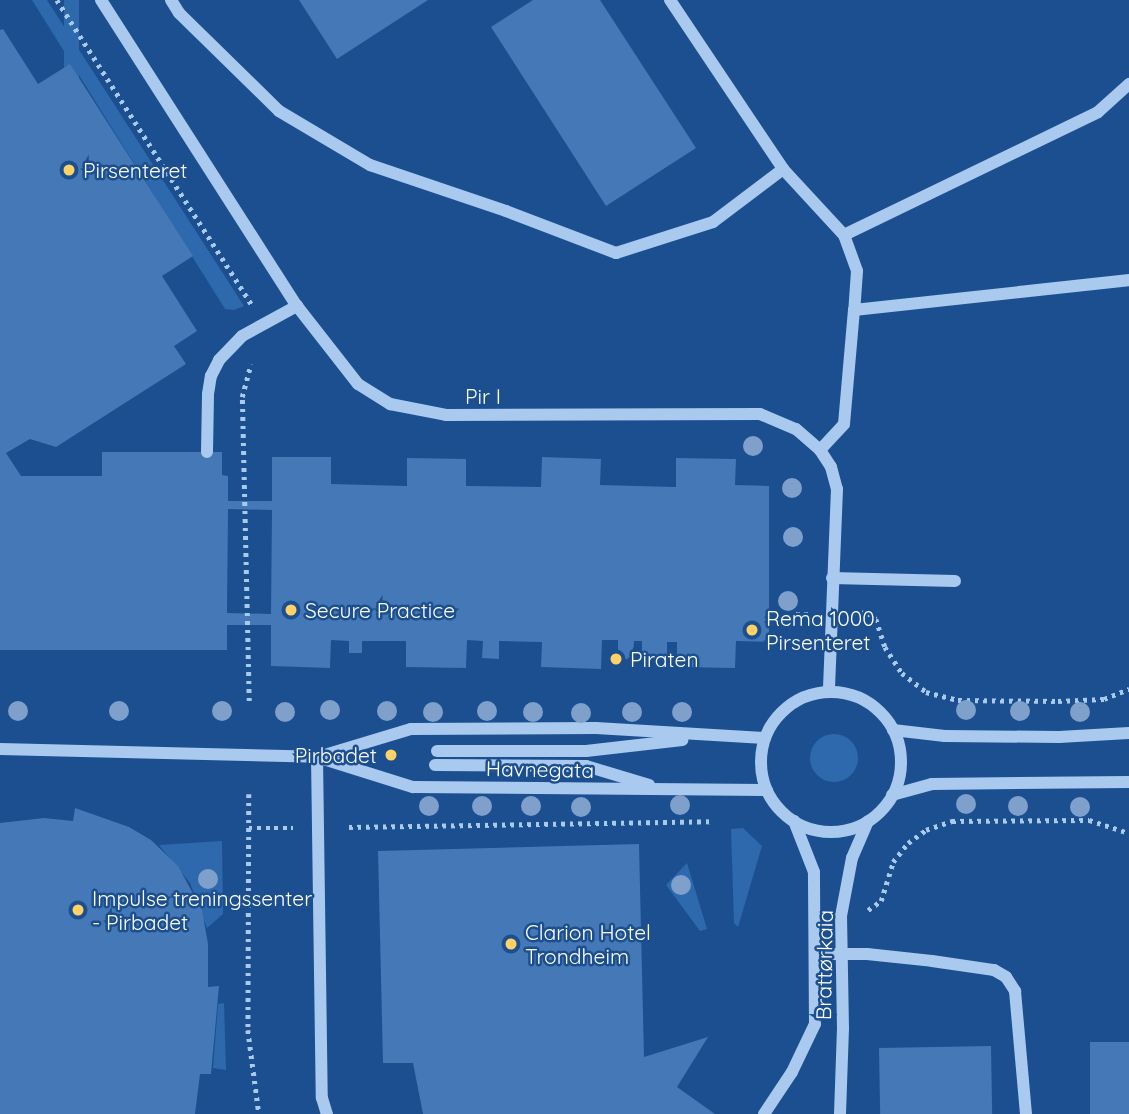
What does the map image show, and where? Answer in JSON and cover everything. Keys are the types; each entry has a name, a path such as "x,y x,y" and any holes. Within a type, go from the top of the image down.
{"street":[{"name":"Pir I","path":"102,0 297,306 358,384 390,404 446,415 760,414 796,429 820,450 831,467 837,489 829,691"},
{"path":"171,0 179,13 279,111 370,165 506,211 616,253 713,222 783,169"},
{"path":"670,0 783,169 844,235 857,271 844,424 820,450"},
{"path":"844,235 1098,112 1129,84"},
{"path":"854,310 1129,280"},
{"path":"207,452 208,394 211,376 219,360 242,336 297,306"},
{"path":"832,578 955,581"},
{"path":"829,691 866,701 882,714 893,730 900,763 892,795 868,821 847,830 824,832 794,821 778,808 766,790 761,755 765,737 775,719 790,705 808,695 829,691"},
{"name":"Havnegata","path":"317,757 411,729 596,727 714,737 765,737"},
{"path":"893,730 945,736 1059,737 1129,733"},
{"path":"436,751 586,751 714,737"},
{"name":"Havnegata","path":"0,749 317,757 413,787 766,790"},
{"path":"317,757 322,1098 327,1114"},
{"path":"435,765 586,766 663,789"},
{"path":"892,795 932,784 1129,782"},
{"path":"764,1114 792,1072 815,1024 814,872 794,821"},
{"name":"Brattørkaia","path":"840,1114 841,916 852,858 868,821"},
{"path":"815,954 867,954 969,966 994,970 1006,977 1015,991 1026,1114"}],"path":[{"path":"57,0 250,303 271,321 246,374 242,397 249,701"},
{"path":"859,612 868,613 876,619 885,648 902,673 926,692 958,700 1058,701 1104,699 1129,689"},
{"path":"249,793 248,1030 259,1114"},
{"path":"866,912 881,901 893,862 908,843 926,830 952,821 1089,820 1129,833"},
{"path":"349,827 713,821"},
{"path":"248,828 293,828"}],"shaded area":[{"path":"32,0 47,0 244,306 234,310 225,309"},
{"path":"64,0 79,0 79,355 64,355"},
{"path":"834,734 851,741 858,758 851,775 834,782 817,775 810,758 817,741"},
{"path":"743,828 762,846 738,927 734,923 731,829"},
{"path":"222,841 223,914 207,928 190,883 159,845"},
{"path":"687,863 707,929 700,931 666,885"},
{"path":"224,1003 226,1070 213,1068 218,1004"}],"building":[{"path":"299,0 428,0 337,59"},
{"path":"533,0 600,0 696,148 606,206 491,27"},
{"path":"3,29 38,84 70,64 193,256 162,276 197,331 174,346 186,364 56,447 30,439 6,453 21,476 102,476 102,452 222,452 222,475 228,476 228,501 272,501 272,457 331,457 331,484 407,486 407,458 466,459 466,486 541,487 542,457 601,459 600,485 676,487 676,458 736,459 735,485 769,486 769,642 736,641 735,668 677,667 677,642 667,642 667,657 642,657 642,641 634,641 633,659 618,659 618,640 602,640 601,669 541,667 542,642 499,641 499,659 482,658 483,641 467,640 466,668 406,667 406,641 362,641 362,653 349,653 349,641 331,640 330,668 271,666 271,625 227,625 227,650 0,650 0,30","holes":["228,509 272,510 271,614 227,613"]},
{"path":"75,808 129,827 151,840 178,866 202,910 208,944 208,987 219,986 211,1074 200,1074 195,1114 0,1114 0,823 44,818 73,821"},
{"name":"Clarion Hotel Trondheim","path":"639,844 644,1057 708,1037 677,1087 715,1114 423,1114 413,1063 383,1063 378,851"},
{"path":"1090,1042 1129,1042 1129,1114 1090,1114"},
{"path":"991,1046 992,1114 880,1114 879,1048"}],"place":[{"name":"Pirsenteret","path":"69,170"},
{"name":"Secure Practice","path":"291,610"},
{"name":"Rema 1000 Pirsenteret","path":"752,630"},
{"name":"Piraten","path":"616,659"},
{"name":"Pirbadet","path":"391,755"},
{"name":"Impulse treningssenter - Pirbadet","path":"78,910"},
{"name":"Clarion Hotel Trondheim","path":"511,944"}]}
